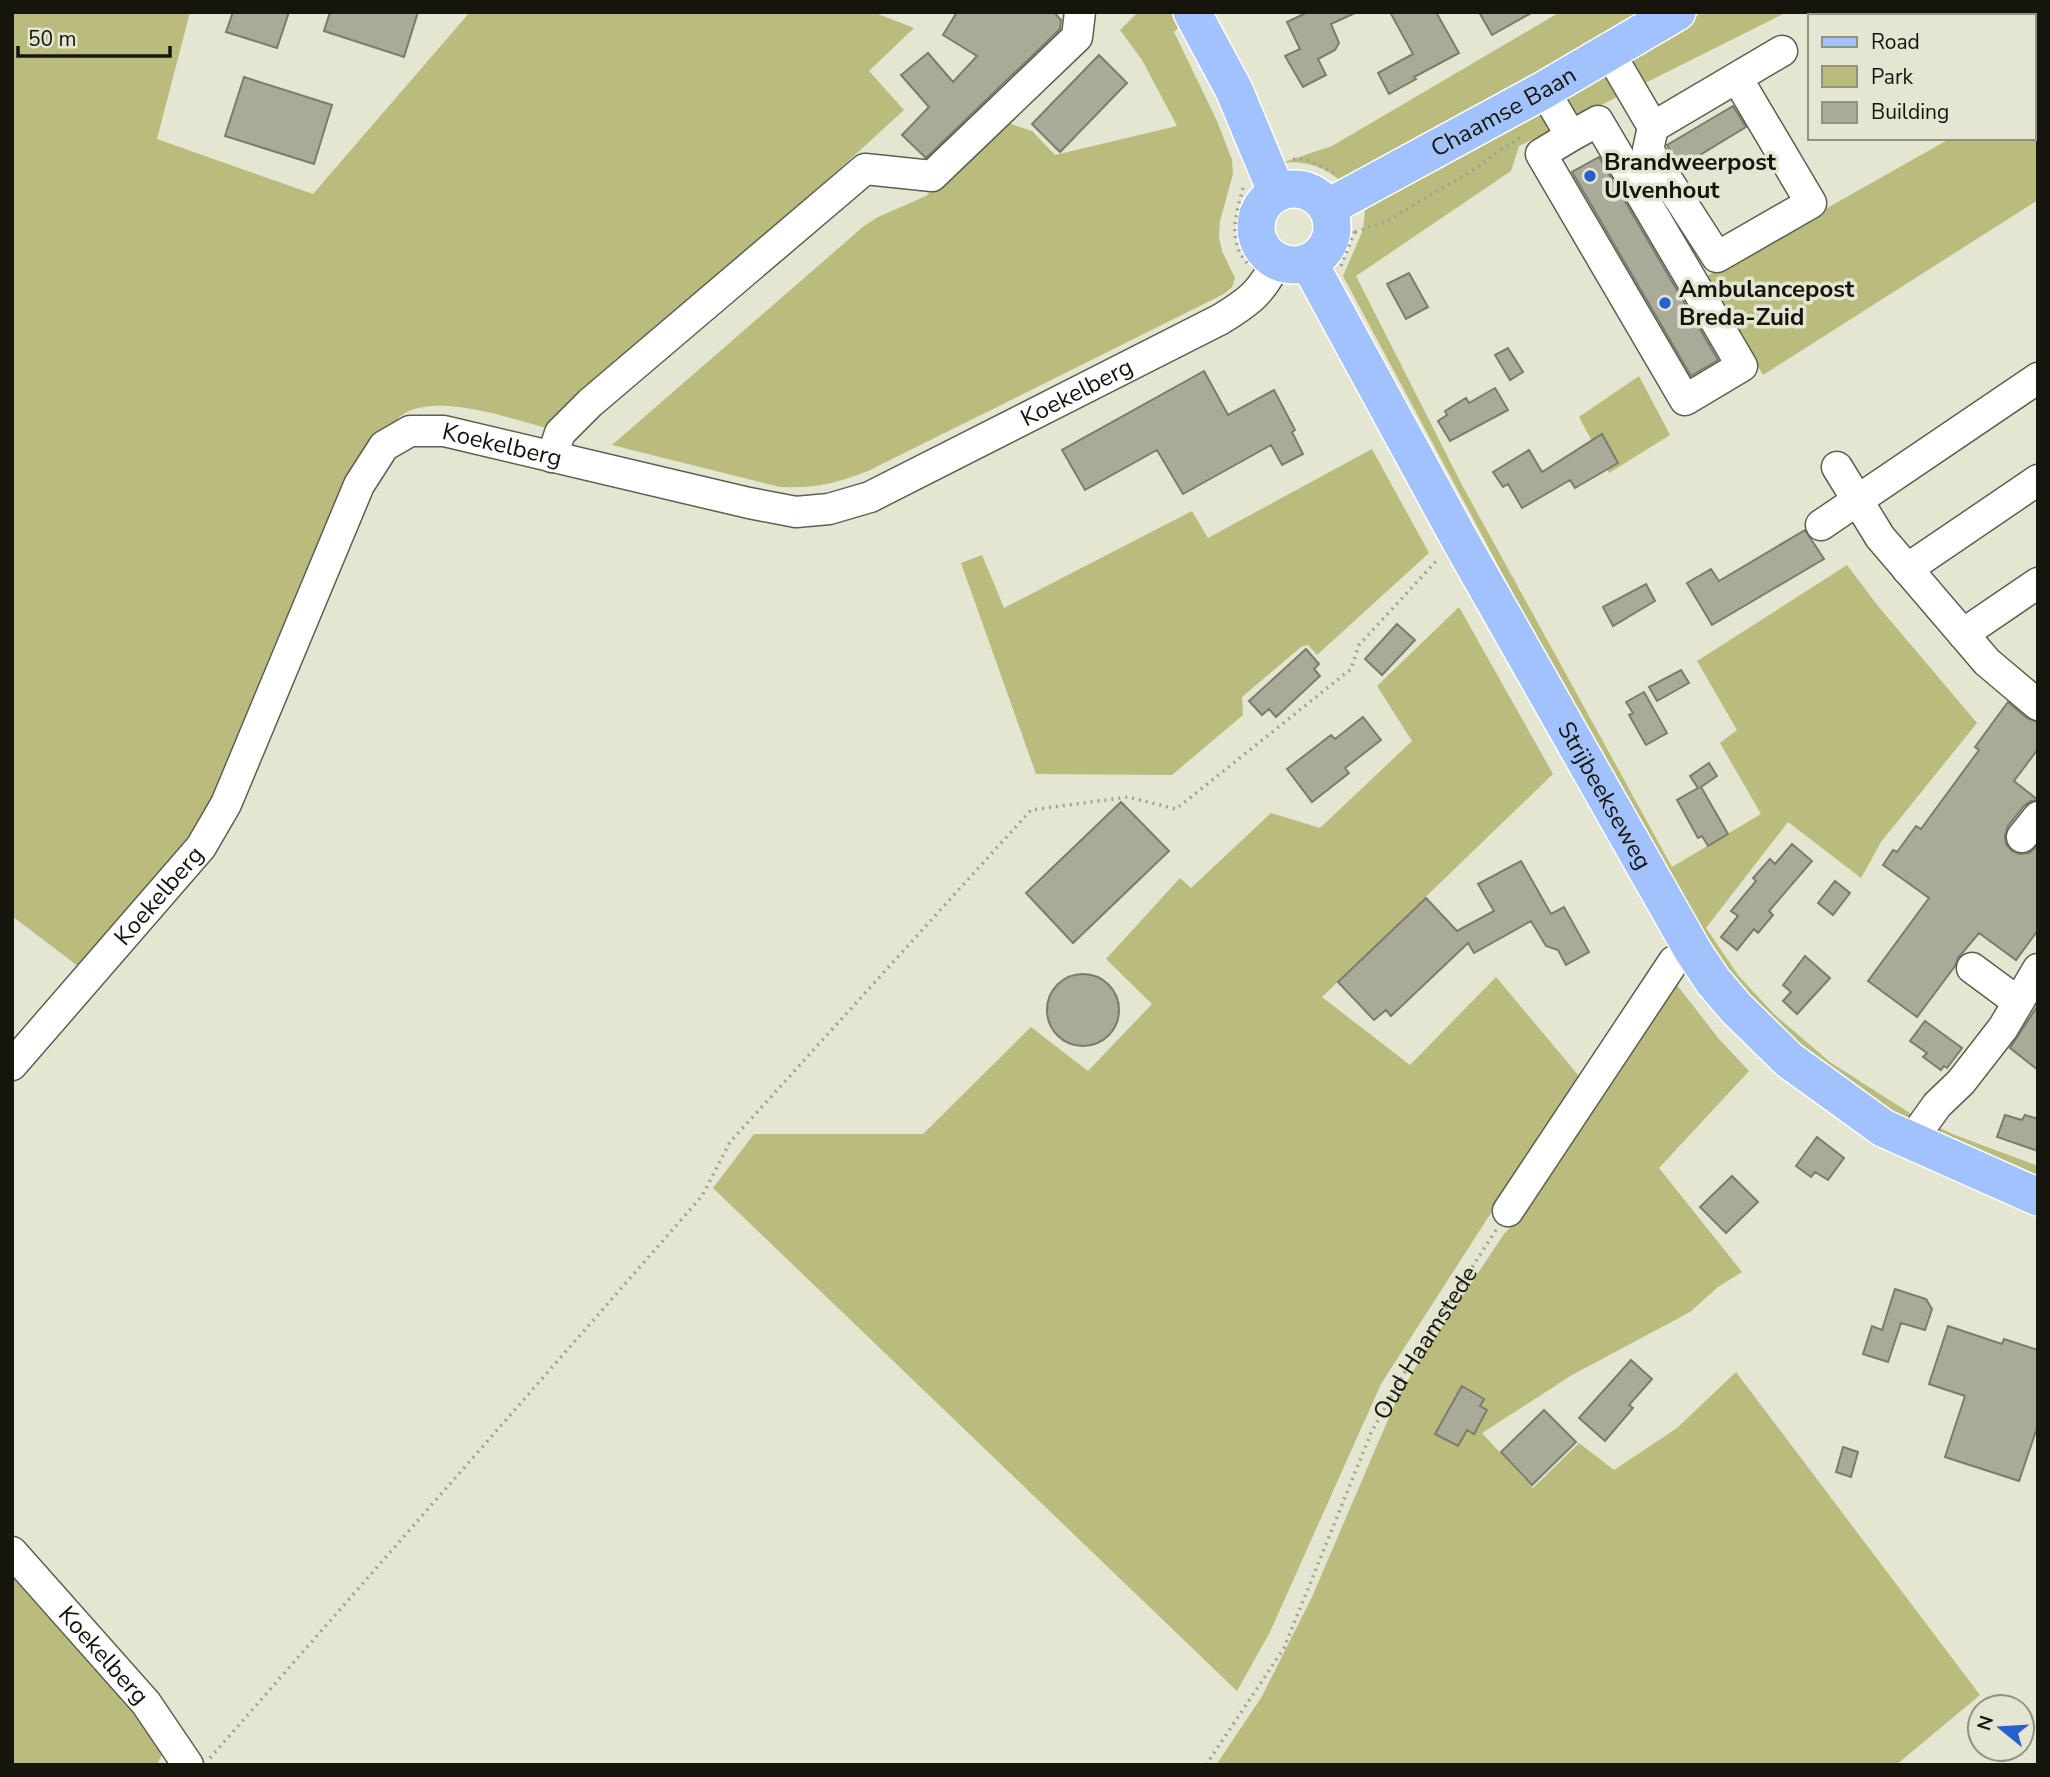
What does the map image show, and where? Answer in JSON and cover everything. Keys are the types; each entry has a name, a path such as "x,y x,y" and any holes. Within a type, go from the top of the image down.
{"main road":[{"path":"1192,12 1234,90 1261,186 1266,202 1258,214 1256,227 1259,241 1266,253 1284,268 1320,256 1332,233 1332,220 1318,197 1305,190 1261,186"},
{"name":"Chaamse Baan","path":"1327,208 1558,114 1609,52 1677,12"},
{"name":"Strijbeekseweg","path":"1284,268 1461,542 1693,951 1713,981 1736,1008 1789,1060 1884,1128 2038,1196"}],"street":[{"path":"552,457 561,433 590,403 865,169 932,176 1077,37 1080,12"},
{"path":"1653,127 1782,51"},
{"path":"1609,52 1653,127 1648,150 1717,257 1811,203 1737,78"},
{"path":"1558,114 1598,121 1718,308 1742,366 1685,400 1541,154 1558,114"},
{"name":"Koekelberg","path":"12,1065 201,847 226,804 359,485 384,446 410,431 444,431 796,512 829,509 870,498 1221,319 1250,302 1284,268"},
{"path":"1821,525 2038,378"},
{"path":"1837,467 1880,537 1963,635 1987,662 2034,696"},
{"path":"1907,569 2038,480"},
{"path":"1963,635 2038,583"},
{"path":"1508,1211 1674,961 1693,951"},
{"path":"1972,968 2018,1002"},
{"path":"1912,1140 1937,1104 1961,1082 2003,1028 2038,970"},
{"name":"Koekelberg","path":"12,1552 196,1763"}],"path":[{"name":"Chaamse Baan","path":"1355,232 1387,221 1558,114"},
{"path":"1261,186 1234,223 1235,237 1244,260 1284,268"},
{"path":"196,1763 211,1758 702,1196 730,1142 1031,810 1128,797 1176,809 1351,668 1359,645 1444,553 1461,542"},
{"name":"Oud Haamstede","path":"1206,1765 1284,1648 1371,1433 1406,1370 1508,1211"}],"green space":[{"path":"12,12 190,12 157,139 313,194 470,12 873,12 914,28 869,71 904,110 554,430 501,415 443,406 409,411 384,432 217,805 83,970 12,916"},
{"path":"1138,12 1172,12 1181,25 1174,32 1217,121 1232,160 1233,174 1220,221 1219,237 1222,251 1235,278 1232,287 1224,294 868,471 835,482 805,487 780,487 612,445 864,226 926,196 1002,121 1032,131 1055,155 1177,126 1142,60 1120,30"},
{"path":"1560,12 1651,12 1341,182 1314,165 1281,163 1332,146"},
{"path":"1703,12 1787,12 1519,146 1511,171 1356,276 1462,485 1672,867 1761,814 1720,743 1737,730 1697,661 1847,565 1878,606 1977,723 1881,842 1861,878 1788,822 1706,928 1738,975 1774,1014 1830,1062 1916,1117 1955,1135 2038,1166 2038,1184 1956,1149 1833,1078 1730,986 1581,720 1343,276 1363,230 1365,210 1532,108"},
{"path":"1945,12 2038,12 2038,200 1763,375 1705,277 1947,140 2036,140 2036,14"},
{"path":"1639,376 1670,435 1609,473 1579,417"},
{"path":"1372,449 1429,553 1317,655 1308,645 1301,647 1242,697 1243,715 1172,775 1036,774 961,563 982,555 1004,608 1192,511 1208,538"},
{"path":"1459,607 1553,774 1322,997 1410,1065 1496,977 1579,1076 1381,1384 1270,1632 1237,1691 713,1188 754,1134 923,1134 1031,1027 1088,1071 1152,1004 1106,959 1180,878 1191,888 1271,813 1320,828 1412,741 1377,686"},
{"path":"1673,980 1719,1039 1749,1071 1659,1168 1742,1272 1718,1287 1690,1312 1572,1375 1482,1433 1533,1488 1579,1443 1614,1470 1677,1428 1736,1372 1978,1693 1966,1693 1966,1707 1896,1765 1216,1765 1261,1698 1312,1597 1396,1401 1418,1363 1504,1234 1522,1215"},
{"path":"12,1569 135,1708 164,1750 157,1765 12,1765"}],"building":[{"path":"233,12 289,12 277,48 226,32"},
{"path":"330,12 418,12 404,57 324,31"},
{"path":"957,12 1054,12 1061,20 1060,29 926,158 902,135 929,107 901,75 928,53 953,82 977,56 943,35"},
{"path":"1308,12 1357,12 1331,24 1339,43 1335,50 1318,59 1326,75 1303,87 1285,56 1300,49 1287,22"},
{"path":"1390,12 1436,12 1459,53 1389,94 1378,73 1413,54"},
{"path":"1479,12 1533,12 1492,35"},
{"path":"1099,55 1127,83 1060,152 1032,124"},
{"path":"244,77 332,105 314,164 225,136"},
{"path":"1733,106 1746,127 1680,167 1667,145"},
{"path":"1599,157 1718,360 1691,376 1572,172"},
{"path":"1409,273 1428,307 1406,319 1387,284"},
{"path":"1508,348 1523,372 1510,380 1495,355"},
{"path":"1204,371 1228,415 1274,390 1295,430 1292,432 1303,454 1282,465 1271,445 1183,494 1157,450 1085,490 1062,450"},
{"path":"1495,388 1508,410 1450,441 1438,421 1447,415 1445,411 1466,398 1469,403"},
{"path":"1602,434 1618,463 1575,488 1570,480 1522,508 1508,484 1503,487 1493,472 1529,450 1542,472"},
{"path":"1805,530 1824,559 1712,625 1687,583 1711,569 1719,581"},
{"path":"1646,584 1655,601 1613,626 1603,607"},
{"path":"1397,624 1415,640 1382,675 1365,659"},
{"path":"1306,649 1319,664 1314,669 1320,676 1276,717 1269,709 1262,715 1249,701"},
{"path":"1681,670 1689,683 1657,701 1649,687"},
{"path":"1644,692 1667,733 1646,745 1629,715 1633,713 1626,702"},
{"path":"2008,702 2027,718 2038,722 2038,749 2014,781 2038,800 2024,806 2008,826 2005,835 2006,844 2019,854 2029,853 2038,845 2038,930 2016,960 1979,933 1917,1017 1868,981 1929,898 1883,865 1893,850 1897,852 1916,826 1921,829 1979,750 1975,747"},
{"path":"1363,717 1381,740 1345,768 1349,773 1312,802 1287,769 1331,735 1335,739"},
{"path":"1709,763 1717,776 1701,787 1728,834 1708,846 1702,836 1698,838 1677,800 1698,788 1690,776"},
{"path":"1121,802 1169,851 1073,943 1026,893"},
{"path":"1792,844 1812,861 1769,911 1773,915 1758,933 1754,929 1737,950 1721,937 1738,916 1731,911 1756,881 1753,878 1770,859 1775,864"},
{"path":"1521,861 1551,914 1564,907 1589,952 1566,965 1558,950 1546,946 1531,921 1474,953 1468,943 1391,1016 1386,1010 1374,1020 1338,982 1426,898 1457,931 1494,911 1478,884"},
{"path":"1835,881 1850,893 1833,915 1818,903"},
{"path":"1805,956 1830,978 1797,1014 1783,1001 1791,992 1783,985"},
{"path":"1083,974 1103,980 1113,990 1119,1010 1113,1030 1103,1040 1083,1046 1063,1040 1053,1030 1047,1010 1053,990 1063,980"},
{"path":"2038,1005 2038,1070 2010,1048"},
{"path":"1925,1021 1962,1048 1947,1068 1944,1066 1941,1070 1923,1057 1927,1053 1910,1041"},
{"path":"2005,1115 2022,1120 2025,1115 2038,1119 2038,1151 1997,1137"},
{"path":"1817,1137 1844,1158 1828,1180 1815,1172 1811,1177 1796,1166"},
{"path":"1732,1176 1758,1202 1726,1233 1700,1207"},
{"path":"1895,1289 1926,1299 1932,1309 1925,1330 1901,1323 1888,1362 1863,1354 1872,1326 1882,1330"},
{"path":"1948,1326 2002,1344 2004,1339 2038,1350 2038,1425 2019,1481 1945,1457 1965,1396 1929,1384"},
{"path":"1631,1360 1652,1379 1629,1405 1633,1408 1605,1441 1579,1418"},
{"path":"1462,1386 1484,1399 1480,1406 1487,1410 1474,1434 1467,1430 1458,1446 1435,1434"},
{"path":"1544,1410 1576,1442 1532,1485 1501,1452"},
{"path":"1843,1447 1858,1452 1851,1477 1836,1472"}],"place":[{"name":"Brandweerpost Ulvenhout","path":"1590,176"},
{"name":"Ambulancepost Breda-Zuid","path":"1665,303"}]}
